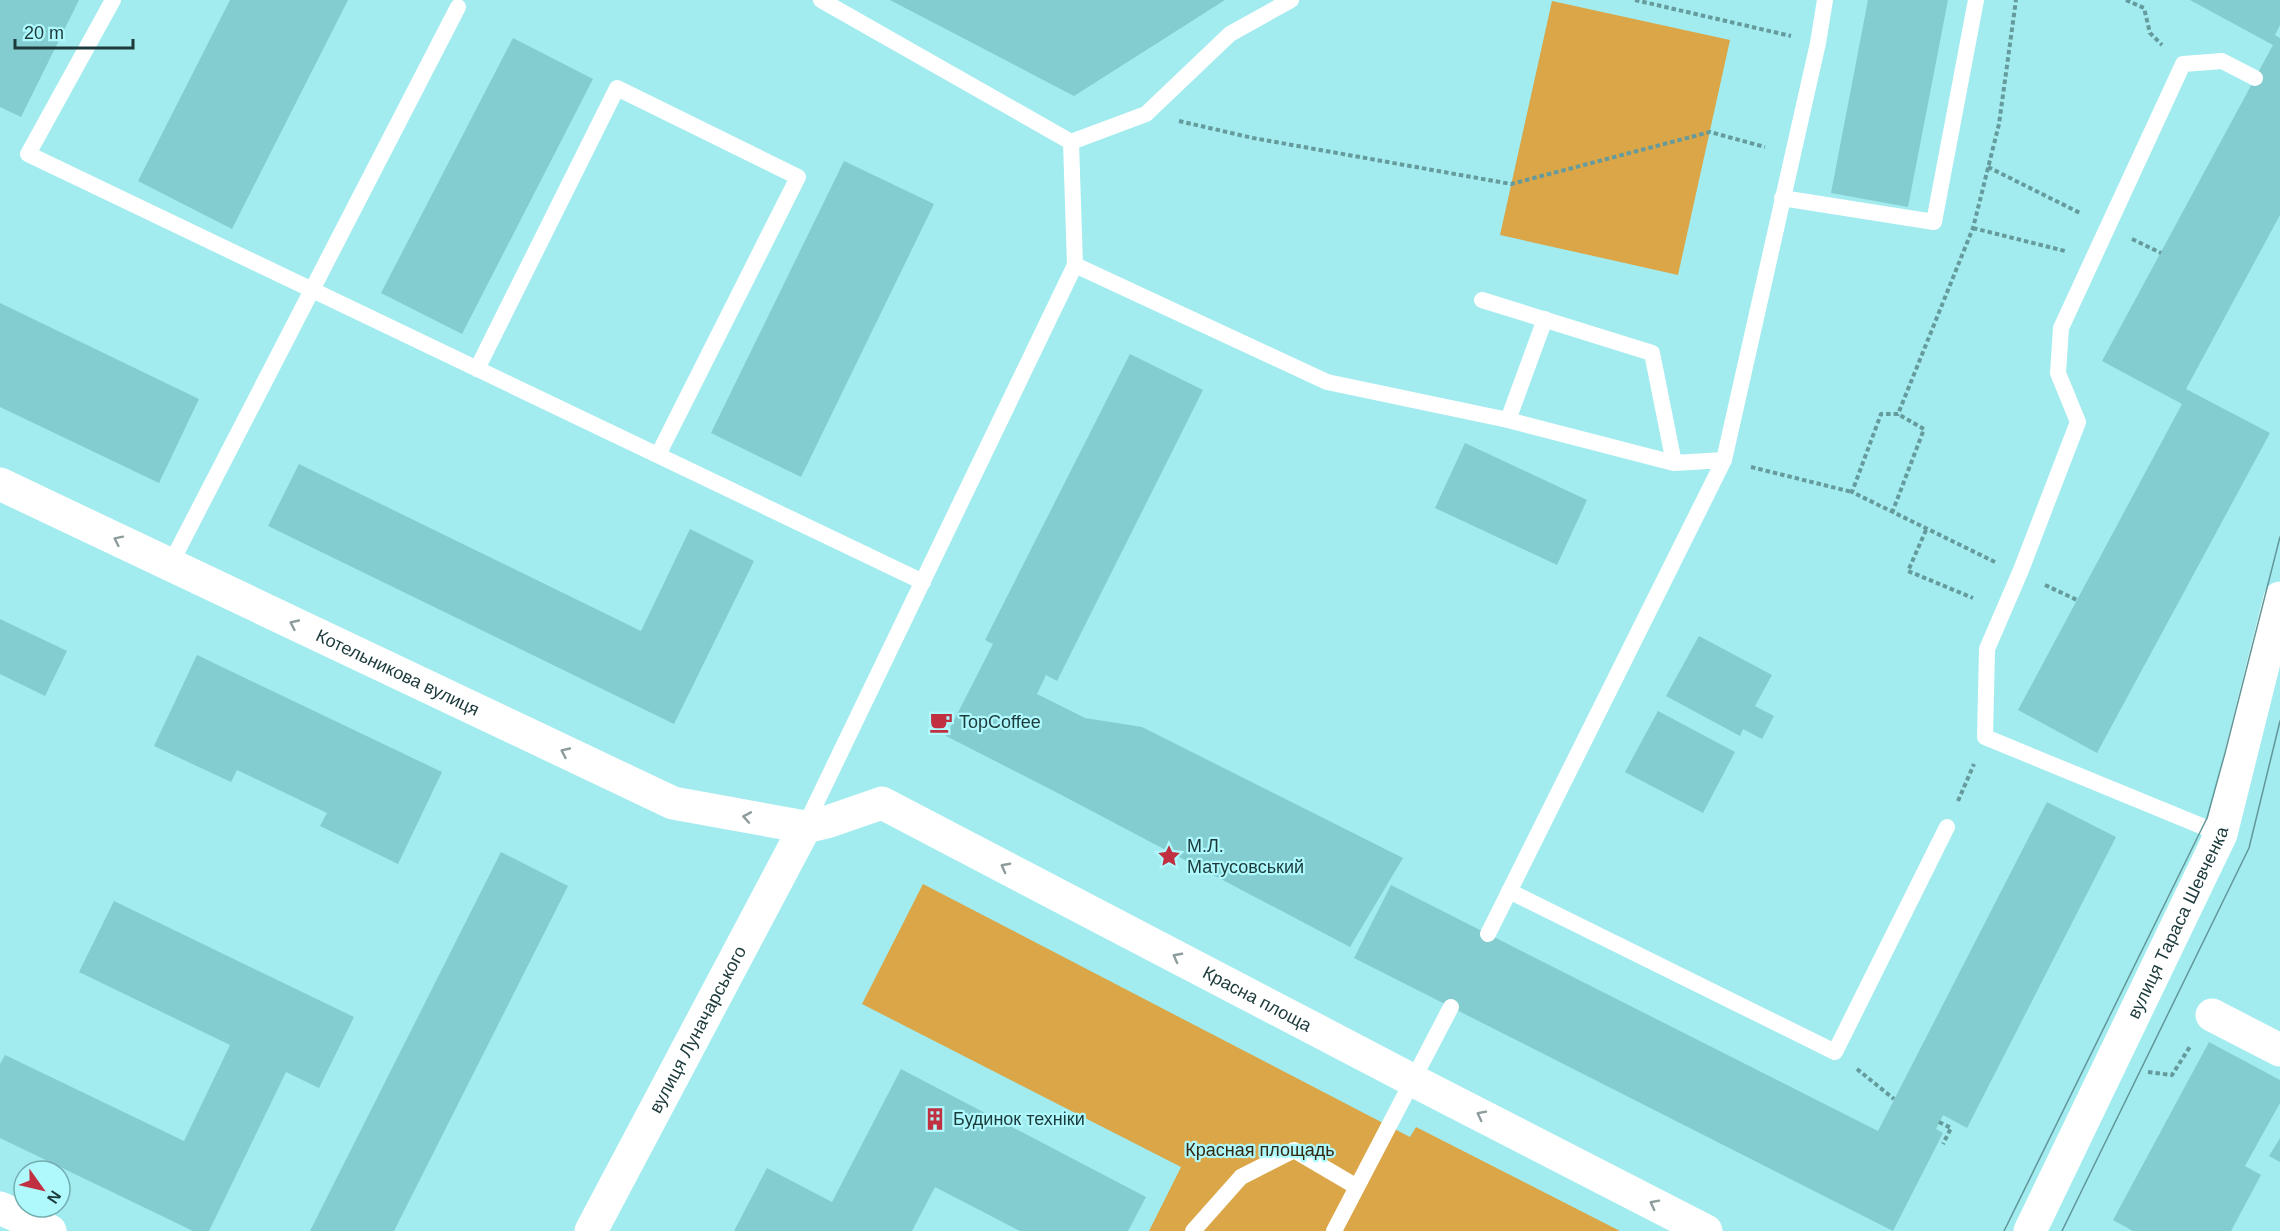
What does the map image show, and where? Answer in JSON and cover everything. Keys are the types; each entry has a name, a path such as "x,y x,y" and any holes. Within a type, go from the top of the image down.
{"street":[{"name":"Котельникова вулиця","path":"0,484 673,803 805,827"},
{"name":"вулиця Тараса Шевченка","path":"2030,1231 2221,834 2280,598"},
{"name":"Красна площа","path":"805,827 882,803 1706,1231"},
{"name":"вулиця Луначарського","path":"591,1231 805,827"},
{"path":"2212,1015 2280,1050"},
{"path":"0,1208 50,1231"}],"lane":[{"path":"113,0 28,154 923,582"},
{"path":"821,0 1071,142"},
{"path":"1071,142 1146,114 1230,34 1291,0"},
{"path":"1488,933 1724,460 1818,43 1825,0"},
{"path":"1782,198 1935,222 1976,0"},
{"path":"170,565 458,7"},
{"path":"2221,834 1985,737 1987,650 2021,570 2078,422 2058,373 2061,328 2183,64 2222,61 2255,78"},
{"path":"477,369 617,88 798,177 658,455"},
{"path":"805,827 1075,265 1071,142"},
{"path":"1075,265 1327,382 1508,420 1674,463 1724,460"},
{"path":"1482,300 1652,353 1674,463"},
{"path":"1508,420 1545,319"},
{"path":"1509,891 1835,1052 1947,827"},
{"path":"1334,1231 1451,1007"},
{"path":"1193,1231 1241,1177 1294,1150 1357,1187"}],"path":[{"path":"1635,0 1742,23 1818,43"},
{"path":"1898,414 1973,228 1999,124 2016,0"},
{"path":"2126,0 2144,8 2150,33 2183,64"},
{"path":"1146,114 1253,138 1511,184 1710,132 1792,155"},
{"path":"1988,167 2090,218"},
{"path":"1973,228 2094,258"},
{"path":"2130,238 2161,253"},
{"path":"1852,492 1881,414 1898,414 1924,429 1892,513"},
{"path":"1724,460 1852,492 1926,530 1908,571 1973,597"},
{"path":"1947,827 1985,737"},
{"path":"1835,1052 1894,1099"},
{"path":"1939,1122 1951,1128 1942,1144"}],"green space":[{"path":"1552,1 1730,40 1678,275 1500,235"},
{"name":"Красная площадь","path":"923,884 1410,1137 1416,1127 1620,1231 1149,1231 1181,1167 862,1004"}],"building":[{"path":"0,0 79,0 21,117 0,107"},
{"path":"230,0 348,0 232,229 138,181"},
{"path":"890,0 1225,0 1074,96"},
{"path":"1868,0 1948,0 1908,207 1831,193"},
{"path":"2190,0 2280,0 2280,25 2275,35 2280,38 2280,215 2186,389 2270,433 2097,753 2018,710 2182,404 2102,361 2273,45"},
{"path":"513,38 593,79 462,334 381,293"},
{"path":"844,161 934,204 801,477 711,433"},
{"path":"0,303 199,399 159,483 0,407"},
{"path":"1130,354 1203,390 1057,681 1046,675 1037,694 1085,718 1142,727 1403,858 1350,947 946,736 993,644 985,640"},
{"path":"1465,443 1587,500 1557,565 1435,508"},
{"path":"299,464 641,631 690,529 754,561 674,724 268,526"},
{"path":"0,619 67,651 45,696 0,674"},
{"path":"1699,636 1772,675 1755,706 1774,716 1762,739 1743,729 1740,736 1666,696"},
{"path":"197,655 442,772 398,864 320,826 327,813 237,770 231,782 154,746"},
{"path":"1658,711 1735,752 1703,813 1625,772"},
{"path":"2047,802 2116,837 1967,1128 1943,1115 1936,1129 1943,1133 1893,1231 1354,958 1391,885 1878,1131"},
{"path":"501,852 568,886 394,1231 310,1231"},
{"path":"114,901 354,1017 319,1088 286,1072 209,1231 193,1231 72,1173 72,1159 44,1159 0,1138 0,1064 5,1055 184,1141 230,1045 79,972"},
{"path":"2209,1042 2280,1080 2280,1103 2245,1166 2261,1175 2231,1231 2133,1231 2113,1220"},
{"name":"Будинок техніки","path":"901,1069 1146,1197 1128,1231 1020,1231 935,1187 912,1231 734,1231 767,1168 832,1202"},
{"path":"2280,1138 2280,1162 2269,1156"}],"tram line":[{"path":"2004,1231 2207,818 2280,537"},
{"path":"2062,1231 2249,848 2280,721"}],"place":[{"name":"TopCoffee","path":"941,722"},
{"name":"М.Л. Матусовський","path":"1169,856"},
{"name":"Будинок техніки","path":"935,1119"}]}
